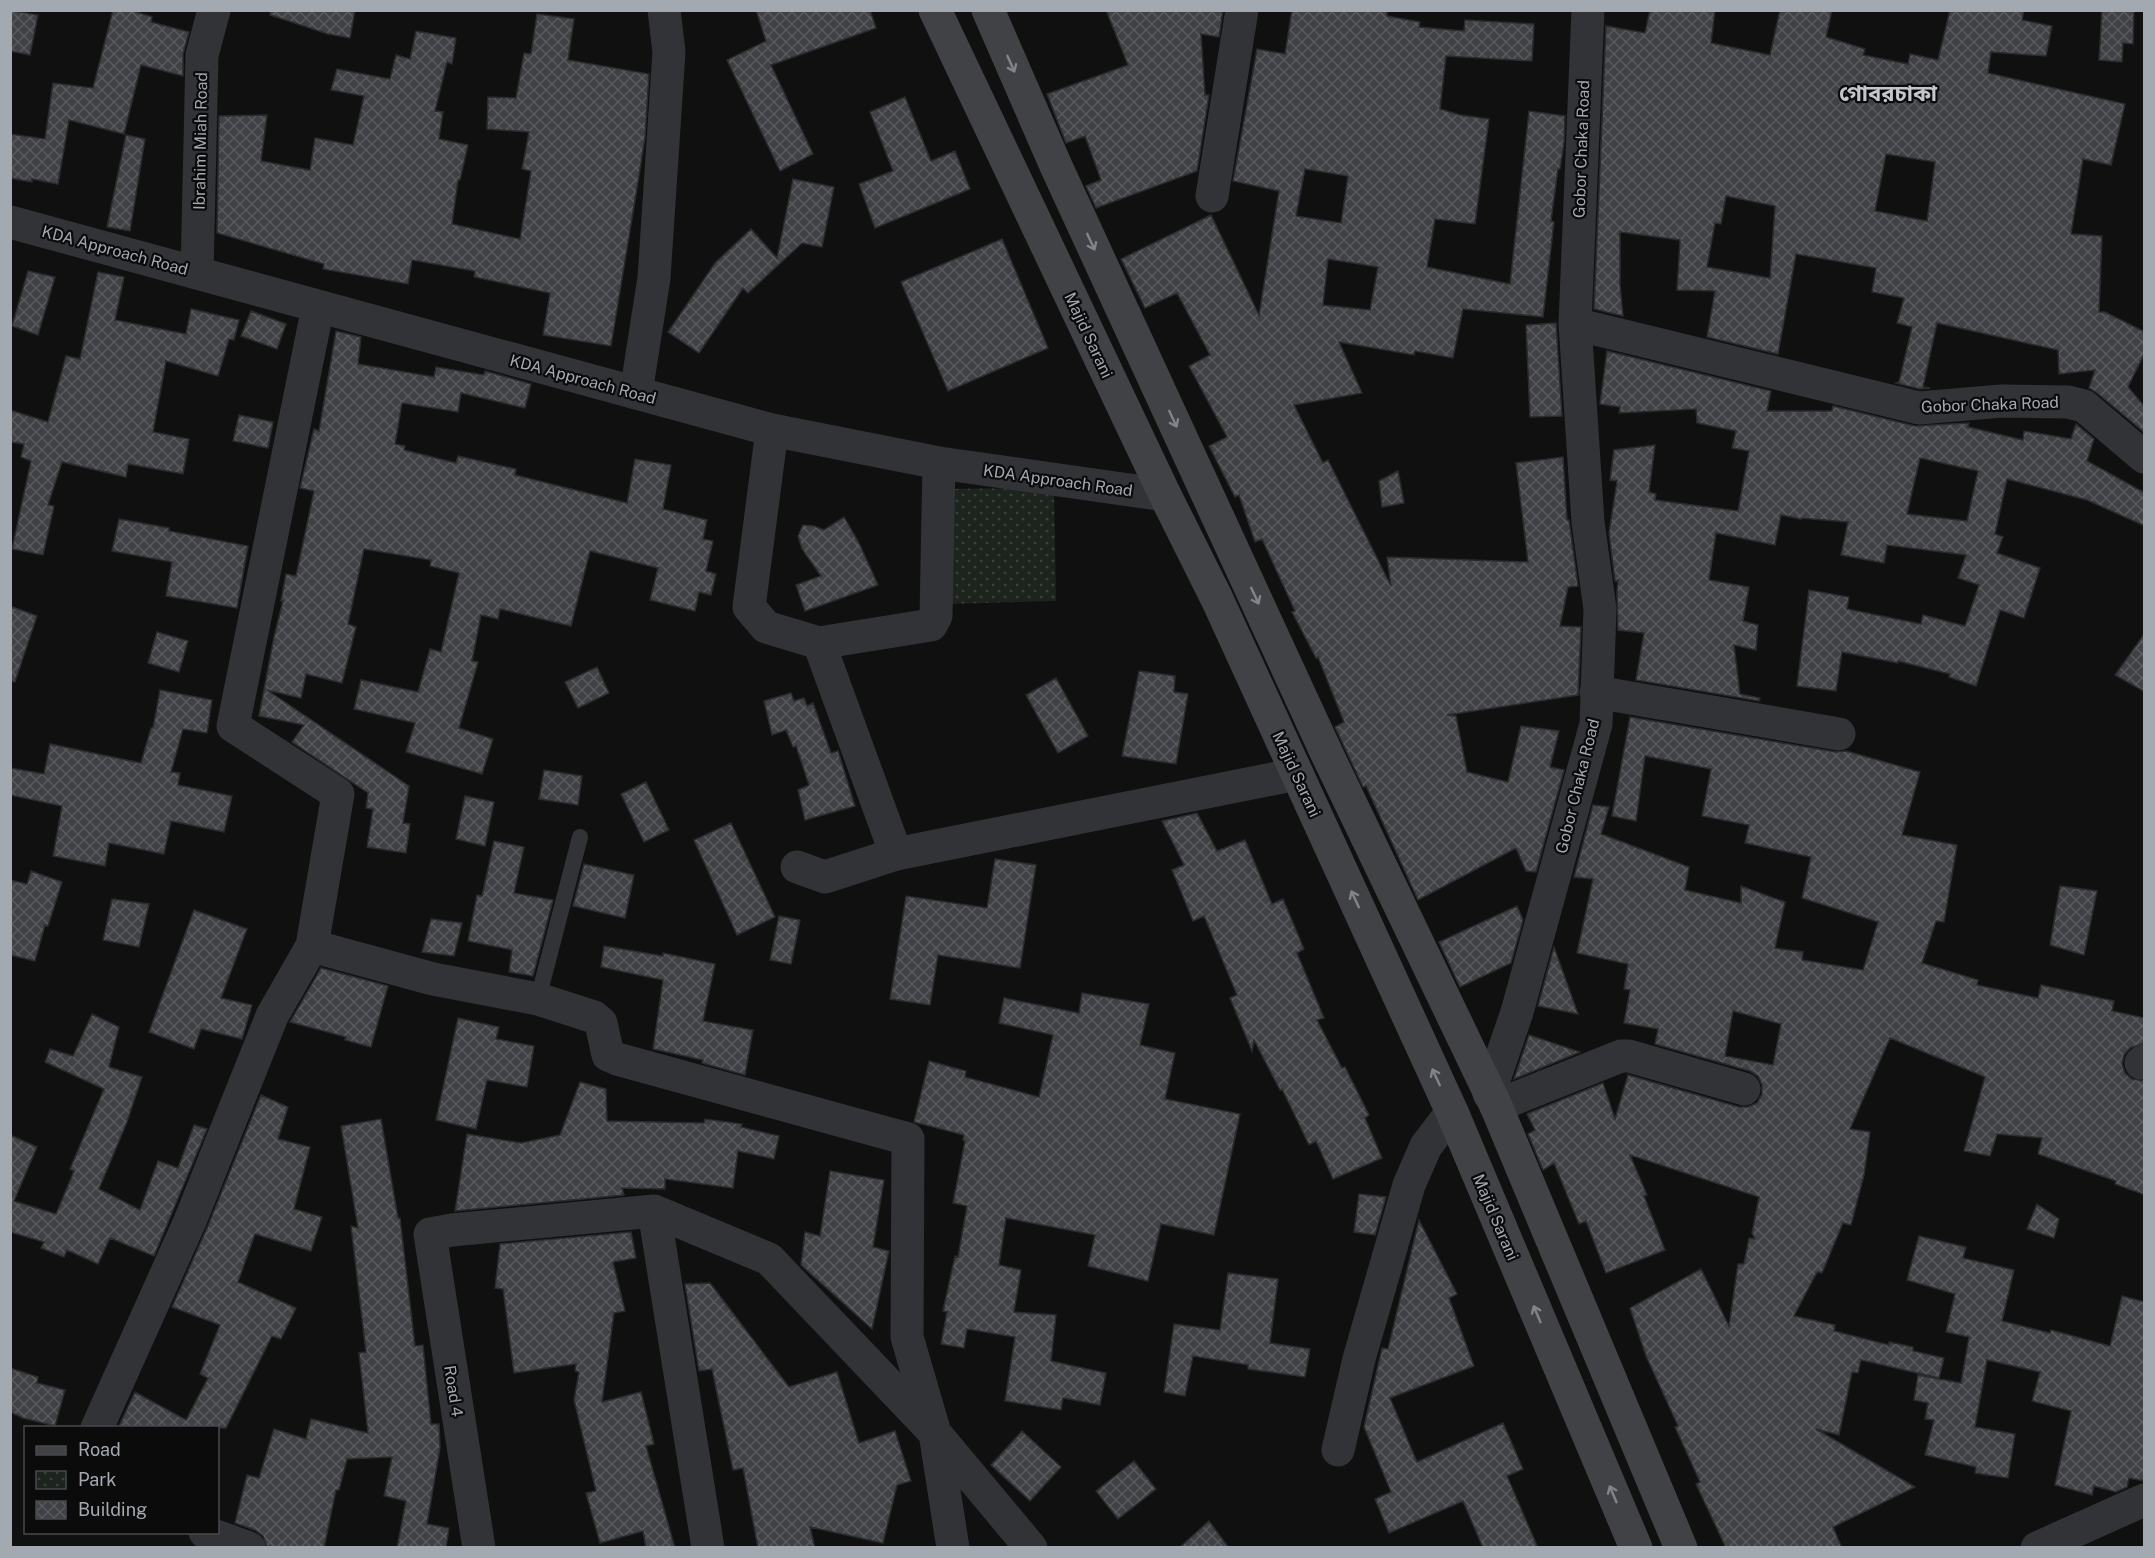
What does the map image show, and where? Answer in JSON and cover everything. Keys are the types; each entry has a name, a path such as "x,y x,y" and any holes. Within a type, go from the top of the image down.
{"main road":[{"name":"Majid Sarani","path":"936,10 1165,495 1217,599 1452,1112 1636,1548"},
{"path":"988,10 1060,175 1322,743 1492,1100 1681,1548"}],"street":[{"name":"Ibrahim Miah Road","path":"197,273 202,55 214,10"},
{"path":"636,393 654,278 669,52 664,10"},
{"path":"1212,196 1242,10"},
{"name":"Gobor Chaka Road","path":"1492,1100 1596,724 1600,609 1588,522 1575,324 1588,10"},
{"name":"KDA Approach Road","path":"10,222 772,430 939,464 1165,495"},
{"path":"98,1426 190,1221 272,1016 312,946 338,794 233,726 318,306"},
{"name":"Gobor Chaka Road","path":"1575,324 1919,408 2002,401 2068,402 2084,406 2145,457"},
{"path":"772,430 749,607 766,627 819,643 931,625 936,616 939,464"},
{"path":"819,643 896,854"},
{"path":"1596,692 1839,734"},
{"path":"797,867 825,877 896,854 1297,774"},
{"path":"312,946 433,979 538,999 594,1017 601,1023 608,1055 617,1059 908,1139 907,1337 935,1433 953,1548"},
{"path":"1492,1100 1621,1056 1629,1056 1744,1089"},
{"path":"1338,1450 1359,1359 1408,1185 1426,1146 1452,1112"},
{"path":"654,1211 769,1259 935,1433 1031,1548"},
{"path":"654,1211 708,1548"},
{"name":"Road 4","path":"479,1548 430,1234 654,1211"},
{"path":"2037,1548 2145,1500"},
{"path":"208,1534 249,1548"}],"lane":[{"path":"538,999 580,837"}],"green space":[{"path":"1054,488 1056,601 946,604 945,489"}],"building":[{"path":"10,10 38,15 30,55 10,51"},
{"path":"113,10 130,10 152,17 151,22 189,32 183,54 183,76 141,65 124,134 69,120 58,184 10,178 10,134 45,139 53,83 93,88"},
{"path":"271,10 355,10 350,38 328,34 270,15"},
{"path":"756,10 870,10 876,28 771,65 813,154 780,171 727,60 766,41"},
{"path":"1106,10 1223,10 1219,37 1201,34 1205,95 1209,95 1197,171 1096,208 1086,186 1101,180 1085,136 1066,143 1047,94 1128,65"},
{"path":"1292,10 1387,10 1387,16 1420,22 1419,27 1464,31 1465,20 1534,24 1532,61 1446,56 1440,109 1460,115 1489,119 1475,224 1435,219 1427,267 1510,284 1529,111 1565,116 1564,143 1551,221 1554,222 1543,317 1463,309 1453,358 1415,351 1414,355 1339,342 1362,393 1294,405 1323,463 1328,460 1391,586 1387,557 1528,562 1516,463 1563,457 1567,520 1569,520 1578,586 1568,587 1560,626 1581,627 1578,695 1447,715 1456,716 1467,772 1508,782 1521,726 1559,731 1550,767 1564,770 1536,872 1526,871 1516,848 1418,900 1366,786 1363,787 1335,727 1344,722 1318,657 1316,658 1292,612 1295,611 1262,539 1255,542 1239,495 1235,497 1209,446 1227,437 1189,366 1210,355 1177,293 1145,308 1121,259 1211,215 1259,315 1279,191 1233,181 1257,49 1285,54","holes":["1305,169 1348,176 1341,223 1296,216","1328,259 1378,267 1370,310 1323,305"]},
{"path":"1650,10 1715,10 1711,43 1770,55 1780,10 1832,10 1826,37 1865,49 1863,55 1908,64 1910,54 1938,60 1950,10 2024,10 2022,20 2052,26 2046,56 1991,52 1988,73 2125,104 2111,165 2083,159 2071,234 2102,236 2099,312 2105,312 2145,332 2145,352 2128,387 2145,407 2145,433 2089,388 2095,370 2059,374 2058,350 1937,323 1923,387 1930,388 1920,389 1896,383 1899,382 1912,327 1897,323 1904,298 1872,292 1876,268 1796,254 1778,354 1707,337 1715,291 1677,290 1680,240 1620,232 1620,284 1623,316 1594,309 1606,26 1645,33","holes":["1886,154 1935,162 1927,221 1875,211","1726,196 1775,206 1770,278 1707,267 1715,223 1721,224"]},
{"path":"2102,10 2134,10 2133,44 2123,43 2122,62 2099,60"},
{"path":"537,14 574,19 568,60 649,74 645,137 611,346 543,335 550,293 474,277 475,271 412,260 408,284 323,269 324,264 217,233 219,116 267,115 261,161 310,170 315,138 353,145 364,96 331,90 337,69 390,79 396,55 410,59 416,31 456,38 452,64 447,62 435,111 443,112 439,139 468,145 460,180 458,180 452,224 520,239 531,171 522,169 529,132 487,129 488,97 516,98 524,53 531,54"},
{"path":"905,97 931,161 955,151 970,189 875,228 859,184 893,171 870,112"},
{"path":"126,135 145,139 130,231 107,227"},
{"path":"793,179 834,187 822,247 802,243 748,293 743,288 699,353 668,332 715,263 751,229 777,258"},
{"path":"1002,239 1048,348 948,391 901,282"},
{"path":"28,271 55,277 38,335 12,326"},
{"path":"98,272 124,277 115,320 186,334 191,309 239,320 234,340 229,339 218,376 166,361 153,432 189,439 183,474 128,464 126,477 62,462 48,505 54,506 43,555 12,549 31,461 21,457 24,444 10,442 10,410 48,422 66,356 80,359"},
{"path":"251,311 286,324 277,349 241,336"},
{"path":"1556,323 1562,416 1530,417 1526,325"},
{"path":"336,331 361,337 358,364 434,377 436,367 484,375 485,371 531,384 525,408 461,393 458,412 402,403 395,444 405,446 404,450 456,463 458,456 516,469 515,475 627,503 635,459 671,465 663,509 707,520 703,539 713,541 706,571 716,574 711,595 699,592 695,611 650,600 658,568 590,551 571,626 500,609 498,619 481,615 472,661 478,662 459,728 493,739 482,774 406,752 415,723 354,709 361,680 418,692 430,649 441,652 459,573 430,566 431,560 364,549 348,624 356,627 342,683 306,674 301,698 267,690 409,786 403,823 410,824 406,853 367,847 373,809 366,808 368,793 292,742 304,725 259,716 283,601 281,601 286,574 296,576 314,491 300,488 314,429 319,431"},
{"path":"1607,351 1771,391 1767,411 1832,411 1833,406 1915,426 1969,423 1968,427 2023,440 2024,431 2071,439 2076,424 2094,439 2087,461 2145,493 2145,526 2087,500 2007,479 1995,534 2003,537 1997,553 2040,568 2024,618 2000,610 1976,686 1949,677 1950,674 1898,661 1898,663 1842,652 1836,691 1797,686 1809,590 1849,597 1847,609 1921,624 1923,615 1965,626 1979,585 1958,578 1966,555 1887,545 1884,563 1841,555 1848,522 1801,519 1781,515 1775,545 1716,533 1709,580 1749,587 1743,621 1758,625 1756,650 1734,645 1740,694 1760,698 1759,701 1636,680 1644,633 1618,630 1618,580 1615,581 1609,533 1617,481 1610,480 1614,450 1655,445 1649,492 1656,494 1655,500 1738,511 1749,451 1732,448 1736,431 1697,423 1696,409 1619,413 1620,407 1600,404","holes":["1920,458 1978,471 1967,521 1907,514"]},
{"path":"239,415 273,422 268,448 233,441"},
{"path":"1398,471 1404,503 1382,507 1379,481"},
{"path":"844,517 878,585 805,611 796,585 821,576 802,549 798,536 803,525 824,530"},
{"path":"119,519 248,546 237,608 166,596 172,562 112,551"},
{"path":"10,606 37,616 15,682 10,681"},
{"path":"157,632 188,641 179,672 148,663"},
{"path":"2145,633 2145,692 2115,675"},
{"path":"597,667 609,693 578,708 565,682"},
{"path":"1139,671 1175,676 1174,692 1188,694 1176,764 1122,756"},
{"path":"1056,678 1088,736 1058,753 1026,695"},
{"path":"160,690 212,700 207,733 183,729 171,772 180,773 178,785 232,796 224,832 171,821 164,854 109,843 105,866 53,856 62,806 10,795 10,768 44,774 50,744 141,763 151,728 153,728"},
{"path":"791,693 794,701 804,698 807,706 813,703 831,753 838,751 855,806 805,820 798,790 809,785 796,746 793,747 786,730 772,735 764,701"},
{"path":"1630,717 1836,752 1846,751 1920,772 1902,835 1957,845 1944,922 1936,921 1922,963 1978,980 1977,985 2038,998 2041,985 2114,1001 2112,1011 2145,1018 2145,1043 2130,1048 2124,1055 2122,1064 2125,1073 2132,1079 2145,1081 2145,1195 2115,1184 2116,1181 2038,1154 2042,1138 1997,1134 1990,1156 1964,1151 1985,1077 1890,1038 1850,1129 1870,1132 1864,1175 1851,1225 1843,1223 1822,1273 1817,1272 1794,1316 1835,1325 1834,1331 1889,1345 1889,1342 1913,1347 1913,1351 1944,1358 1939,1378 1861,1360 1858,1373 1852,1372 1839,1435 1816,1429 1915,1487 1833,1527 1842,1548 1726,1548 1696,1484 1700,1482 1675,1427 1678,1426 1646,1356 1630,1308 1701,1269 1729,1326 1738,1264 1744,1264 1749,1238 1755,1239 1752,1233 1759,1197 1630,1155 1647,1195 1644,1196 1665,1250 1606,1273 1586,1221 1579,1224 1554,1163 1543,1170 1528,1134 1535,1130 1527,1114 1603,1083 1615,1119 1628,1075 1739,1107 1748,1107 1757,1103 1762,1094 1762,1085 1758,1076 1750,1071 1655,1044 1658,1029 1624,1023 1630,990 1624,989 1628,964 1577,953 1593,879 1574,877 1593,805 1609,807 1601,834 1689,867 1685,890 1741,903 1741,886 1785,902 1775,948 1803,952 1802,960 1863,970 1878,922 1802,898 1811,857 1745,843 1749,825 1702,816 1711,769 1645,756 1636,821 1612,816","holes":["1733,1011 1781,1024 1773,1065 1725,1056"]},
{"path":"544,770 582,776 578,805 539,799"},
{"path":"646,782 669,830 644,842 621,794"},
{"path":"465,796 494,802 485,846 456,839"},
{"path":"1197,813 1217,851 1245,840 1272,904 1283,899 1304,949 1297,953 1324,1018 1317,1020 1342,1068 1345,1067 1369,1115 1365,1118 1382,1158 1333,1179 1316,1141 1309,1145 1282,1089 1280,1090 1254,1040 1252,1051 1230,998 1237,995 1204,916 1193,921 1172,870 1184,865 1162,821"},
{"path":"731,823 775,917 737,935 694,840"},
{"path":"494,841 524,847 514,893 553,900 533,976 509,972 512,950 468,941 477,895 482,896"},
{"path":"995,859 1036,865 1020,968 938,955 930,1005 890,999 906,896 987,908"},
{"path":"584,864 634,875 625,918 573,906"},
{"path":"31,871 62,882 48,926 45,925 35,961 10,955 10,880 27,884"},
{"path":"2060,886 2097,891 2084,955 2050,945"},
{"path":"112,899 149,904 139,947 103,940"},
{"path":"1517,906 1523,920 1511,963 1460,987 1439,942"},
{"path":"194,910 247,929 221,998 252,1005 242,1039 201,1029 194,1049 149,1032"},
{"path":"779,916 800,920 791,964 770,960"},
{"path":"431,919 462,923 454,956 422,952"},
{"path":"604,946 663,956 663,953 715,964 703,1021 753,1030 745,1075 702,1063 703,1060 653,1049 663,980 601,967"},
{"path":"1554,947 1578,1014 1538,1006"},
{"path":"321,968 388,986 371,1047 345,1040 346,1037 290,1022"},
{"path":"1082,993 1149,1004 1140,1045 1175,1053 1165,1099 1240,1114 1214,1235 1161,1224 1148,1281 1088,1266 1095,1235 1006,1218 999,1265 1021,1270 1014,1312 1056,1315 1051,1361 1106,1373 1100,1405 1063,1398 1061,1410 1005,1401 1015,1337 967,1329 964,1348 941,1344 947,1312 943,1311 955,1256 958,1257 967,1206 953,1203 965,1141 963,1140 964,1135 914,1122 929,1061 966,1071 965,1077 1039,1097 1053,1035 999,1023 1004,998 1079,1013"},
{"path":"92,1014 119,1027 109,1067 142,1077 127,1122 99,1189 140,1210 158,1161 178,1168 194,1125 207,1129 154,1256 110,1238 98,1264 67,1250 64,1257 41,1248 44,1242 10,1232 10,1135 37,1147 14,1201 56,1214 74,1171 70,1169 104,1089 45,1062 50,1049 73,1056"},
{"path":"458,1018 499,1027 496,1039 534,1046 527,1087 487,1080 476,1129 436,1120"},
{"path":"1529,1035 1580,1052 1514,1079"},
{"path":"580,1082 606,1089 607,1121 704,1123 705,1119 742,1124 741,1127 779,1136 774,1159 738,1151 733,1188 665,1179 665,1189 622,1188 624,1195 455,1211 467,1134 521,1143 560,1135"},
{"path":"261,1095 288,1107 278,1139 310,1147 294,1209 322,1217 311,1251 255,1234 238,1282 296,1308 281,1339 272,1336 226,1428 219,1428 219,1426 119,1426 135,1392 186,1420 208,1378 200,1374 220,1325 172,1307"},
{"path":"381,1119 398,1218 400,1218 415,1346 423,1345 431,1424 439,1424 440,1448 427,1524 449,1528 446,1548 397,1548 406,1501 384,1496 392,1457 347,1459 339,1490 336,1490 324,1548 267,1548 263,1536 255,1530 235,1523 247,1475 259,1478 274,1429 306,1439 311,1419 368,1433 359,1353 366,1352 351,1226 358,1228 341,1126"},
{"path":"830,1171 884,1180 873,1247 889,1251 872,1329 801,1265 805,1232 820,1236"},
{"path":"1359,1194 1386,1197 1375,1235 1354,1232"},
{"path":"2037,1204 2059,1219 2054,1238 2027,1229"},
{"path":"1419,1220 1457,1294 1449,1298 1474,1366 1390,1398 1417,1462 1503,1423 1523,1469 1507,1476 1538,1548 1483,1548 1463,1501 1389,1533 1375,1499 1391,1492 1364,1427 1382,1348 1388,1349"},
{"path":"631,1232 636,1258 613,1262 625,1311 614,1313 602,1402 641,1392 654,1444 646,1446 675,1548 646,1548 643,1531 600,1543 586,1493 596,1491 574,1400 579,1372 575,1371 576,1364 514,1373 503,1289 495,1288 500,1244"},
{"path":"1919,1236 1966,1247 1963,1258 2014,1270 2002,1321 2050,1333 2051,1330 2110,1346 2122,1296 2145,1302 2145,1481 2129,1478 2127,1487 2116,1492 2094,1486 2092,1495 2055,1485 2071,1411 2032,1401 2040,1372 1987,1360 1975,1427 2015,1434 2008,1478 1975,1473 1976,1467 1925,1455 1934,1420 1925,1419 1928,1403 1914,1400 1918,1375 1961,1383 1969,1337 1946,1332 1955,1294 1907,1280"},
{"path":"1228,1273 1278,1279 1270,1343 1310,1349 1305,1377 1248,1369 1248,1365 1193,1356 1185,1396 1164,1392 1174,1324 1220,1330"},
{"path":"710,1283 789,1387 837,1372 859,1443 895,1431 911,1481 897,1485 883,1543 810,1527 815,1548 758,1548 743,1468 733,1470 712,1369 699,1371 685,1284"},
{"path":"10,1368 38,1377 37,1383 65,1390 55,1426 23,1418 10,1412"},
{"path":"1022,1431 1061,1467 1030,1501 991,1465"},
{"path":"1134,1461 1156,1489 1118,1519 1096,1491"},
{"path":"1209,1521 1229,1548 1179,1548"}],"district":[{"name":"গোবরচাকা","path":"1888,93"}]}
